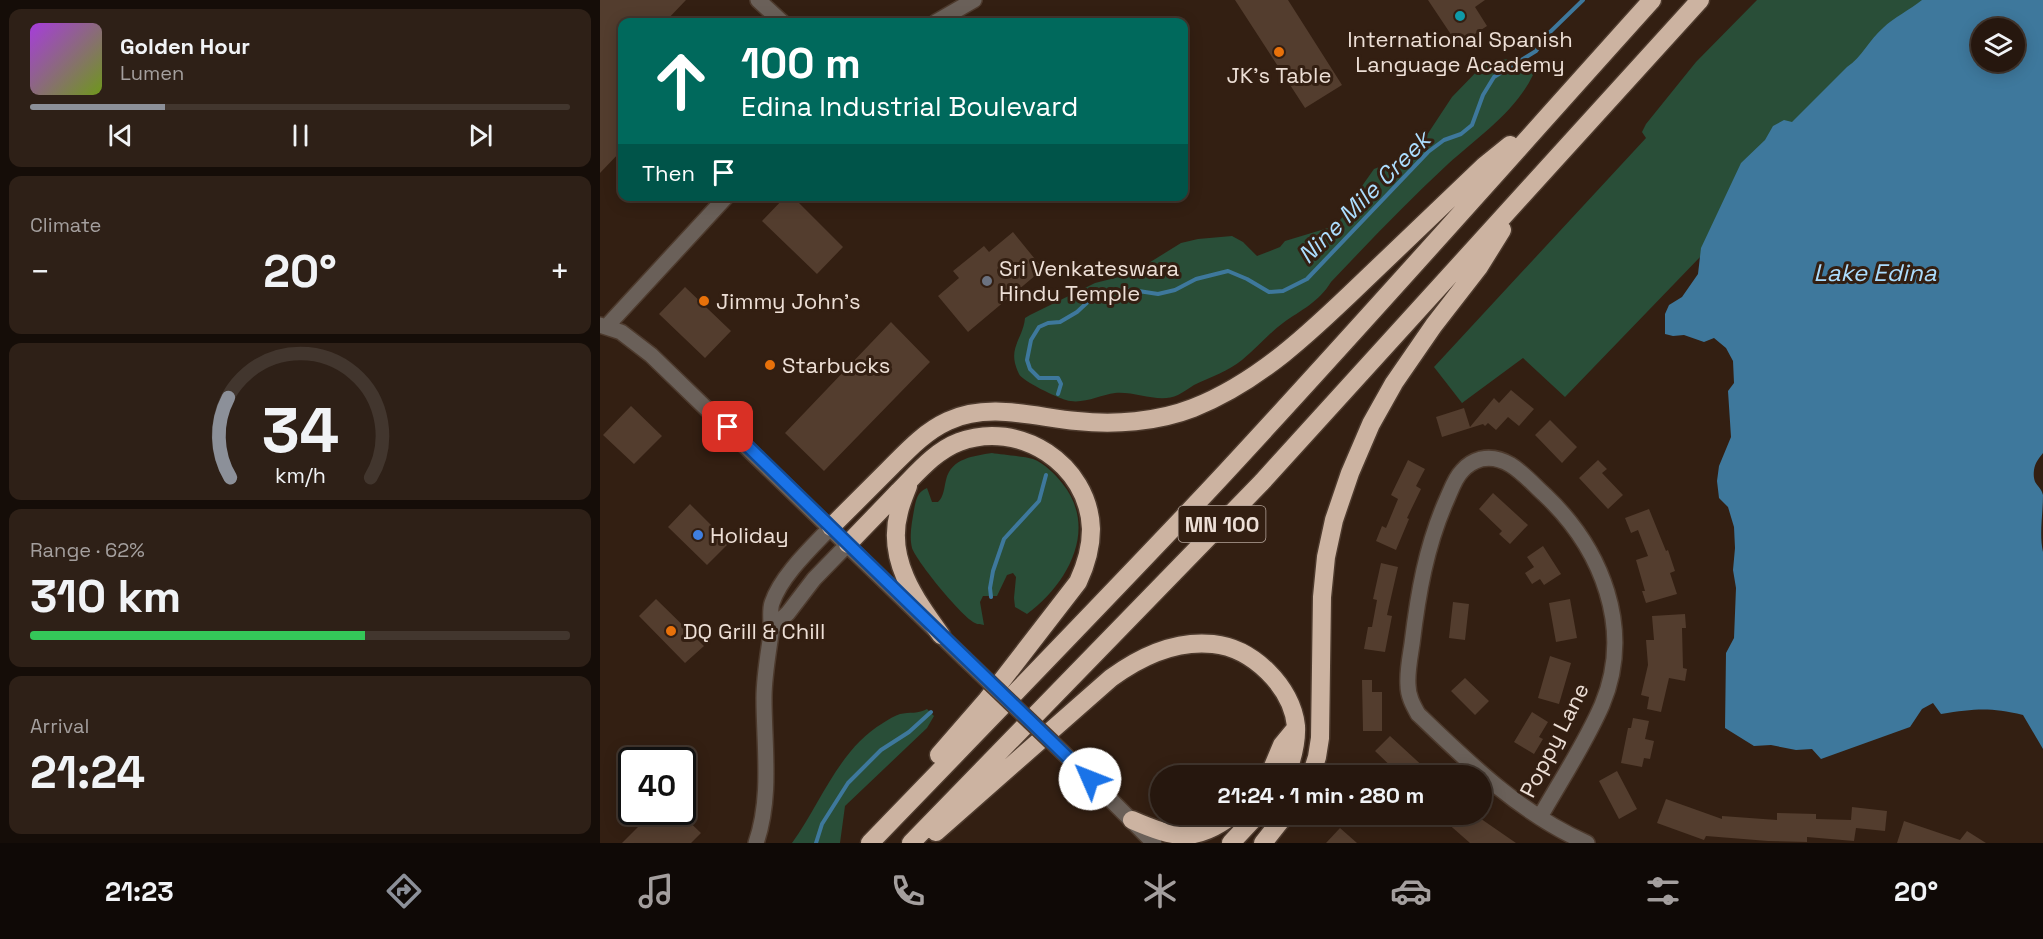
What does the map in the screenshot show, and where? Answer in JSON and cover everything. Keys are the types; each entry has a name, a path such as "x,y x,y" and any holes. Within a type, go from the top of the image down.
{"highway":[{"name":"MN 100","path":"870,843 1182,519 1652,0"},
{"name":"MN 100","path":"911,843 1262,482 1700,0"},
{"path":"831,527 921,437 965,414 988,411 1012,412 1092,422 1131,421 1192,408 1223,394 1289,348 1331,312 1484,166 1557,105"},
{"path":"1314,765 1320,738 1322,597 1326,557 1334,520 1350,472 1371,424 1394,383 1479,267 1523,195"},
{"path":"848,544 944,449 960,441 993,436 1022,439 1053,456 1073,476 1088,510 1091,527 1087,562 1078,582 986,701 863,843"},
{"path":"911,480 898,513 896,541 903,576 914,597 941,635"},
{"path":"923,843 1111,678 1133,662 1160,650 1187,645 1214,644 1234,649 1251,658 1268,672 1285,694 1293,715 1296,728 1290,765"},
{"path":"1274,765 1282,745 1296,728"},
{"path":"1132,820 1168,835 1185,838 1198,838 1221,825"},
{"path":"1231,843 1248,825"},
{"path":"1263,843 1277,825"}],"street":[{"path":"758,0 778,18"},
{"path":"943,18 974,0"},
{"path":"722,201 603,325 621,332 651,355 831,527 1154,843"},
{"name":"Poppy Lane","path":"1494,458 1516,468 1577,529 1593,554 1605,583 1612,613 1615,643 1611,674 1602,704 1540,817 1513,801 1489,781 1418,714 1407,684 1424,567 1438,519 1455,482 1466,467 1482,459 1494,458"},
{"path":"756,843 762,826 765,786 764,696 771,628 771,604 780,587 831,527"},
{"path":"771,628 788,613 814,579 848,544"},
{"path":"1540,817 1587,843"}],"green space":[{"path":"1757,0 1948,0 1565,397 1523,358 1462,403 1434,367 1646,138 1642,132 1646,124 1696,62"},
{"path":"1511,59 1529,69 1533,75 1516,101 1388,222 1321,295 1278,327 1237,364 1178,395 1163,398 1115,393 1085,401 1072,401 1041,389 1026,381 1019,374 1014,357 1025,318 1095,283 1131,274 1181,243 1232,236 1243,242 1257,256 1280,247 1285,241 1328,228 1340,220 1355,203 1357,193 1374,169 1399,159 1425,138 1452,97 1484,64"},
{"path":"992,453 1033,459 1053,473 1073,500 1078,518 1078,536 1074,554 1066,571 1042,602 1027,614 1015,607 1016,577 1013,573 1007,575 997,596 983,596 980,602 984,625 976,624 969,619 940,588 912,548 911,534 915,503 921,492 927,488 932,502 938,502 943,495 946,480 953,467 964,459"},
{"path":"927,709 934,716 927,728 845,806 840,843 792,843 854,747 868,734 892,718 900,714"}],"water":[{"name":"Lake Edina","path":"1922,0 2043,0 2043,453 2035,465 2034,475 2035,482 2043,495 2041,531 2043,552 2043,749 2023,715 1982,710 1941,714 1933,703 1922,709 1910,727 1821,759 1812,749 1796,750 1771,745 1754,746 1725,728 1726,653 1734,638 1735,548 1734,527 1728,507 1719,498 1717,481 1719,466 1731,437 1728,391 1734,383 1733,361 1726,348 1714,338 1704,342 1684,335 1665,334 1665,314 1669,305 1682,297 1698,274 1701,248 1741,163 1765,140 1773,126 1784,120 1792,122 1892,20"}],"building":[{"path":"600,0 686,0 669,18 618,18 618,154 600,173"},
{"path":"1235,0 1288,0 1342,85 1305,108"},
{"name":"International Spanish Language Academy","path":"1428,0 1485,0 1475,7 1487,26 1458,45"},
{"path":"781,201 797,201 843,247 817,274 762,221"},
{"path":"1013,232 1043,269 968,332 938,296 959,278 953,271 984,246 989,252"},
{"path":"685,287 731,331 705,358 659,314"},
{"path":"891,322 930,362 824,471 785,433"},
{"path":"1511,390 1534,409 1519,426 1508,417 1496,430 1488,423 1485,426 1483,424 1442,437 1436,417 1464,408 1470,427 1494,398 1499,403"},
{"path":"631,406 662,436 634,464 603,435"},
{"path":"1550,420 1577,447 1562,463 1535,435"},
{"path":"1408,460 1425,469 1416,486 1421,489 1407,518 1409,519 1396,550 1376,541 1382,526 1386,528 1398,499 1391,495"},
{"path":"1598,460 1607,469 1602,473 1623,495 1608,509 1579,478"},
{"path":"1493,493 1528,525 1510,544 1499,534 1502,531 1479,509"},
{"name":"Holiday","path":"690,504 729,543 707,565 668,527"},
{"path":"1649,509 1675,571 1670,573 1677,594 1646,603 1636,560 1648,556 1638,530 1631,533 1625,518"},
{"path":"1543,546 1561,574 1544,585 1540,579 1532,584 1525,573 1534,567 1527,557"},
{"path":"1381,563 1398,567 1387,615 1392,616 1385,652 1364,649 1368,627 1372,627 1377,600 1373,599"},
{"name":"DQ Grill & Chill","path":"656,599 704,646 685,663 639,616"},
{"path":"1570,599 1577,638 1556,642 1549,603"},
{"path":"1453,602 1469,604 1465,640 1449,638"},
{"path":"1685,614 1686,628 1682,628 1683,668 1687,669 1685,681 1669,678 1661,712 1647,709 1649,697 1641,695 1648,665 1646,640 1654,640 1652,616"},
{"path":"1550,656 1571,663 1559,704 1538,698"},
{"path":"1465,678 1489,701 1475,715 1451,691"},
{"path":"1362,680 1372,680 1372,692 1382,692 1382,731 1363,731"},
{"path":"1532,712 1548,722 1539,737 1543,739 1534,754 1514,742"},
{"path":"1633,718 1649,721 1645,739 1654,741 1650,759 1644,758 1642,767 1621,763 1628,728 1631,728"},
{"path":"1390,736 1422,765 1390,765 1375,751"},
{"path":"1617,771 1637,809 1619,819 1599,781"},
{"path":"1666,799 1722,819 1722,816 1777,820 1777,813 1816,814 1816,819 1851,820 1852,807 1887,811 1885,831 1856,828 1854,841 1807,837 1807,842 1768,841 1706,836 1704,840 1657,823"},
{"path":"1904,821 1960,840 1967,831 1986,843 1897,843"},
{"path":"640,825 693,825 701,833 691,843 622,843"},
{"path":"1450,825 1490,825 1516,843 1470,843"},
{"path":"1340,828 1357,843 1326,843"}],"waterway":[{"name":"Nine Mile Creek","path":"1058,394 1061,384 1058,378 1039,378 1030,369 1027,360 1031,340 1039,327 1048,323 1060,322 1077,312 1092,298 1110,292 1132,290 1158,294 1175,290 1196,279 1228,271 1269,292 1283,291 1307,279 1428,152 1444,140 1461,134 1472,125 1483,95 1494,77 1536,51 1547,35 1583,0"},
{"name":"Nine Mile Creek","path":"991,597 993,571 1004,539 1039,501 1046,475"},
{"name":"Nine Mile Creek","path":"816,843 822,824 848,783 881,750 909,732 931,712"}],"place":[{"name":"International Spanish Language Academy","path":"1460,16"},
{"name":"JK's Table","path":"1279,52"},
{"name":"Sri Venkateswara Hindu Temple","path":"987,281"},
{"name":"Jimmy John's","path":"704,301"},
{"name":"Starbucks","path":"770,365"},
{"name":"Holiday","path":"698,535"},
{"name":"DQ Grill & Chill","path":"671,631"}],"route":[{"path":"728,427 1090,779"}]}
